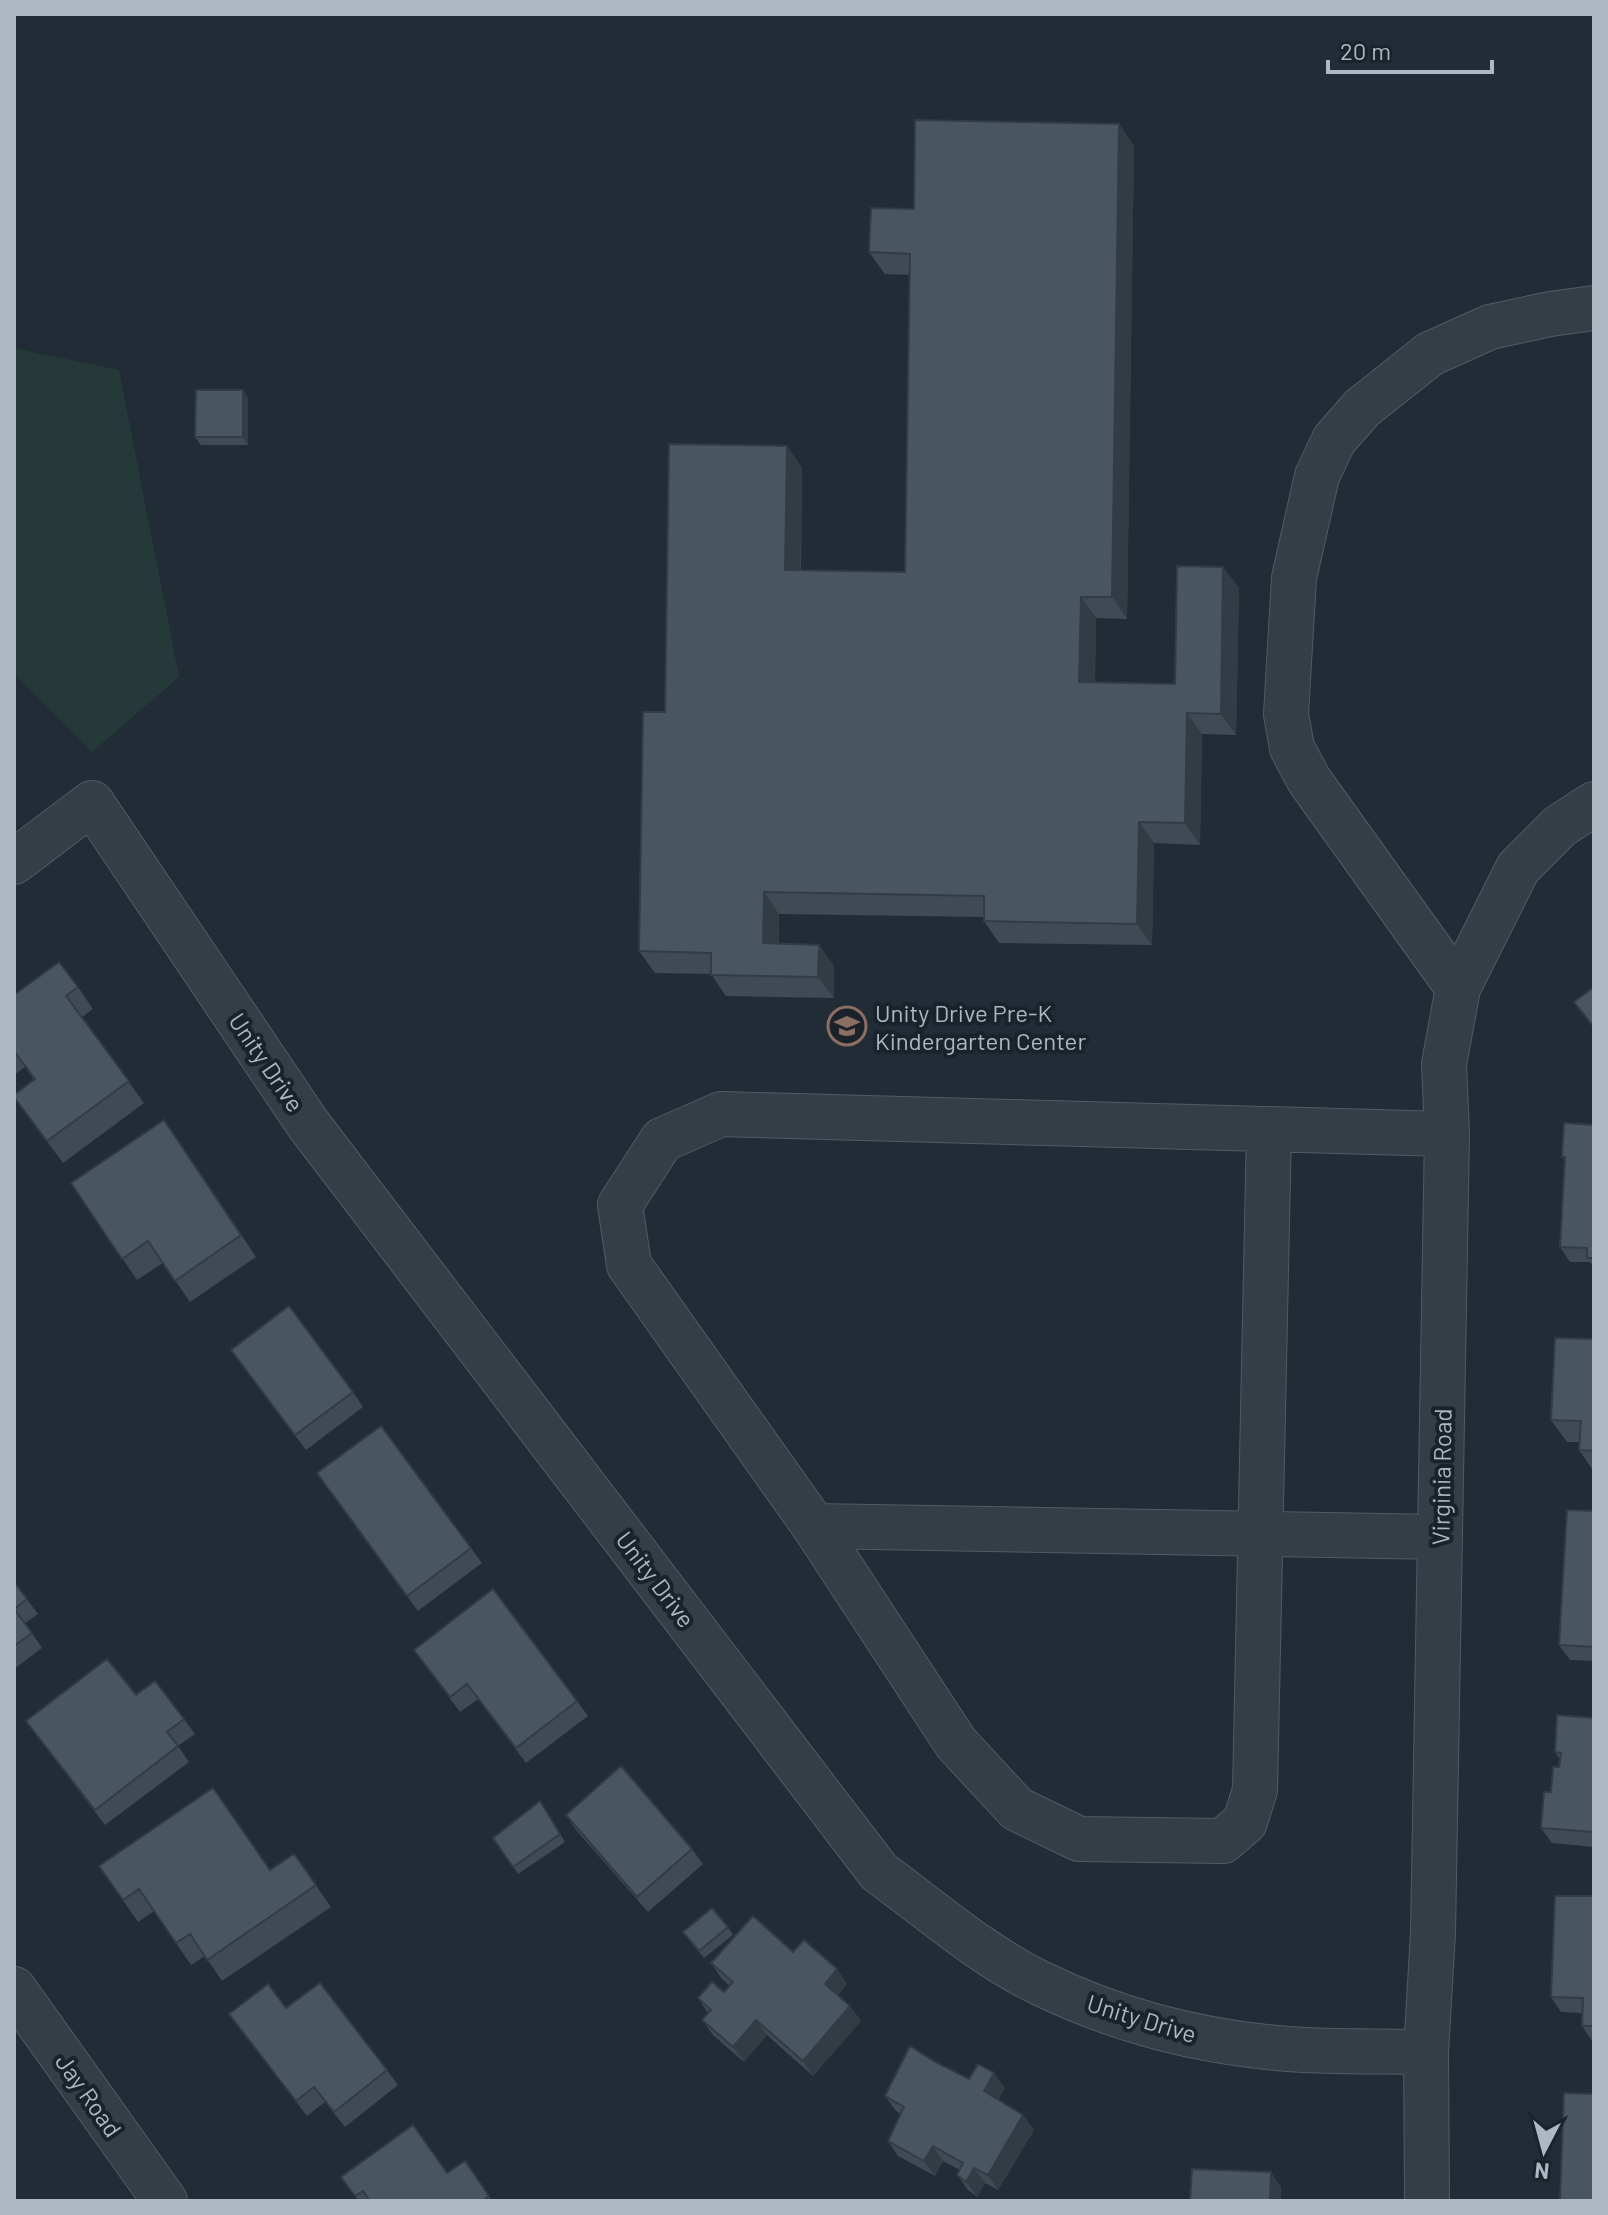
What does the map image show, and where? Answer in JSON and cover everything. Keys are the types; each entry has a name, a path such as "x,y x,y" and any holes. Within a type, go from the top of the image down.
{"street":[{"path":"1458,988 1309,780 1292,748 1286,714 1294,578 1317,476 1334,440 1362,408 1430,354 1490,327 1594,308"},
{"name":"Unity Drive","path":"14,862 92,803 308,1124 879,1872 984,1950 1038,1982 1094,2007 1156,2028 1230,2042 1303,2050 1426,2052"},
{"name":"Virginia Road","path":"1427,2201 1426,2052 1434,1919 1447,1134 1444,1064 1458,988 1518,868 1560,826 1594,804"},
{"path":"1269,1129 1255,1790 1245,1822 1223,1841 1079,1839 1017,1809 956,1743 814,1526 629,1265 620,1205 662,1140 721,1114 1269,1129 1447,1134"},
{"path":"814,1526 1440,1537"},
{"name":"Jay Road","path":"14,1989 165,2201"}],"green space":[{"path":"14,348 119,370 179,677 92,752 14,674"}],"building":[{"path":"915,120 1119,124 1112,597 1081,597 1079,682 1175,684 1177,566 1223,567 1221,714 1187,713 1185,823 1139,822 1137,924 984,921 984,896 764,892 763,943 819,945 818,977 711,975 711,953 639,951 643,712 665,712 669,444 787,446 785,570 905,572 910,254 869,252 871,208 914,209"},
{"path":"196,390 243,390 243,437 195,437"},
{"path":"59,962 78,987 66,996 129,1081 47,1141 14,1097 35,1079 14,1051 14,995"},
{"path":"1594,987 1594,1027 1574,1002"},
{"path":"164,1120 241,1235 175,1281 148,1241 122,1259 71,1183"},
{"path":"1564,1123 1594,1125 1594,1258 1587,1258 1587,1248 1560,1247"},
{"path":"289,1306 353,1392 295,1435 231,1350"},
{"path":"1555,1338 1594,1339 1594,1451 1579,1450 1581,1421 1551,1420"},
{"path":"381,1426 471,1548 407,1596 317,1473"},
{"path":"1567,1510 1594,1511 1594,1647 1559,1645"},
{"path":"14,1582 27,1599 14,1609"},
{"path":"493,1589 577,1701 516,1748 467,1684 450,1697 414,1650"},
{"path":"14,1609 32,1633 14,1646"},
{"path":"107,1659 136,1695 155,1681 184,1719 167,1732 178,1746 95,1810 26,1721"},
{"path":"1557,1715 1594,1718 1594,1832 1541,1828 1544,1792 1551,1792 1553,1767 1559,1767 1561,1753 1555,1752"},
{"path":"621,1766 692,1849 637,1897 566,1815"},
{"path":"213,1788 270,1870 294,1854 316,1885 207,1960 190,1934 176,1943 139,1889 123,1900 99,1866"},
{"path":"540,1801 560,1834 513,1867 493,1838"},
{"path":"1555,1896 1594,1896 1594,2026 1582,2026 1583,1998 1551,1997"},
{"path":"712,1908 728,1927 699,1951 683,1932"},
{"path":"753,1916 793,1952 804,1940 837,1969 825,1984 850,2006 803,2061 756,2020 733,2047 702,2020 711,2010 698,1998 712,1982 724,1992 733,1982 711,1963"},
{"path":"320,1983 387,2070 334,2112 314,2087 296,2101 229,2014 268,1984 286,2008"},
{"path":"910,2046 969,2079 978,2064 994,2073 984,2091 1023,2115 988,2175 974,2168 966,2182 957,2175 963,2163 933,2146 924,2161 888,2141 904,2107 885,2096"},
{"path":"1564,2093 1594,2094 1594,2201 1560,2201"},
{"path":"413,2125 447,2173 465,2161 489,2196 482,2201 370,2201 363,2191 355,2196 341,2177"},
{"path":"1192,2169 1271,2172 1270,2201 1190,2201"}],"place":[{"name":"Unity Drive Pre-K Kindergarten Center","path":"847,1026"}]}
